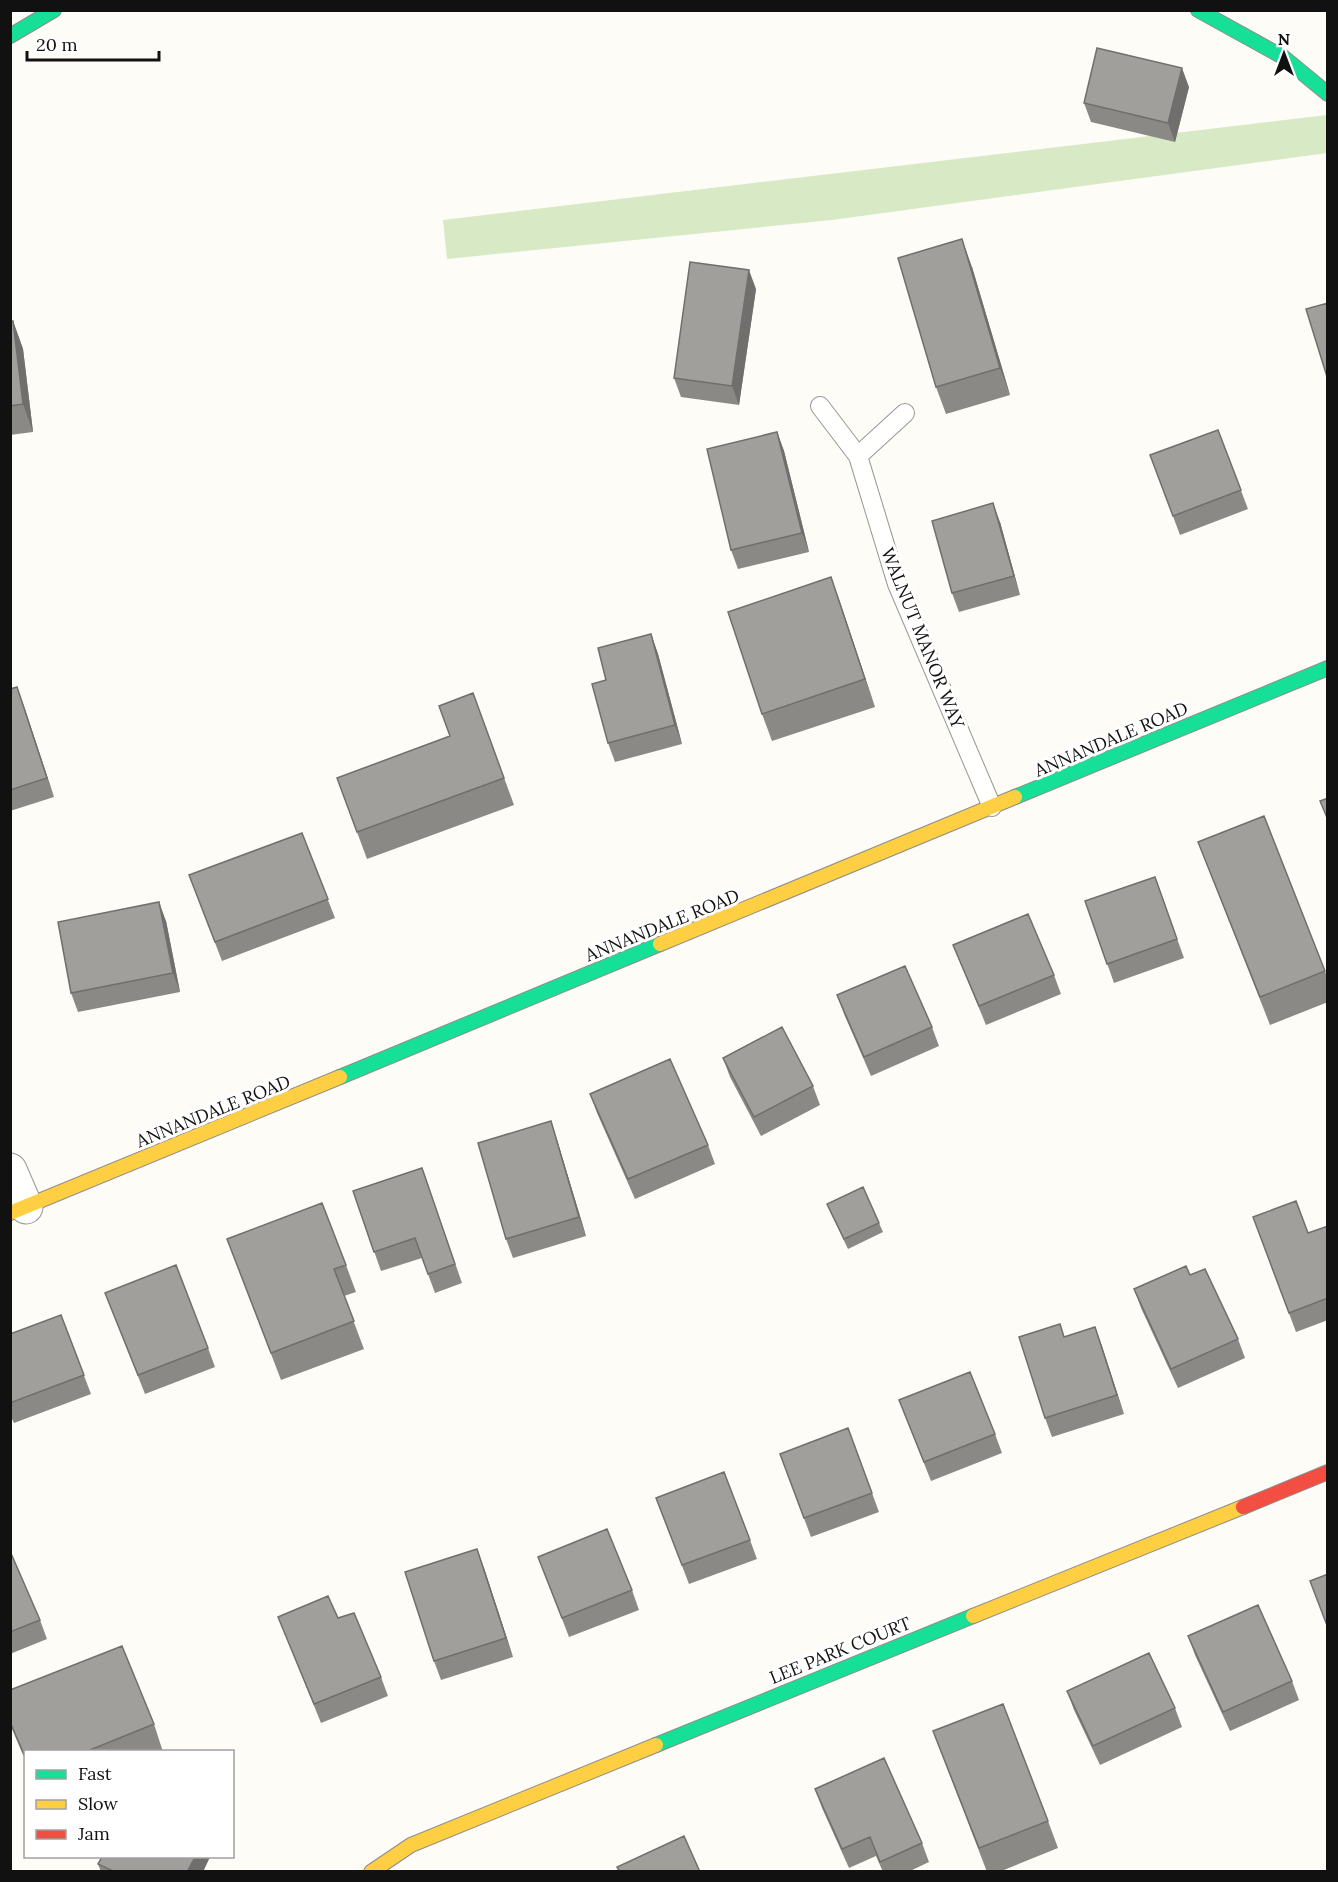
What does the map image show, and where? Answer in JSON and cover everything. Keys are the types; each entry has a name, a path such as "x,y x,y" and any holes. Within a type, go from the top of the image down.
{"main road":[{"path":"10,36 54,10"},
{"path":"1198,10 1269,47 1315,81 1328,94"},
{"name":"ANNANDALE ROAD","path":"18,1210 1328,669"},
{"name":"LEE PARK COURT","path":"371,1872 391,1856 411,1845 1328,1472"}],"street":[{"path":"10,1170 18,1210"}],"lane":[{"name":"WALNUT MANOR WAY","path":"820,406 858,456 897,584 992,807"},
{"path":"858,456 905,413"}],"green space":[{"path":"1327,115 1327,153 832,220 447,259 443,220"}],"building":[{"path":"1097,48 1182,68 1168,123 1084,103"},
{"path":"962,239 1000,368 936,387 898,258"},
{"path":"690,262 749,270 732,386 674,378"},
{"path":"1328,303 1328,380 1306,309"},
{"path":"10,321 13,321 23,404 10,406"},
{"path":"1218,430 1241,490 1173,516 1150,455"},
{"path":"777,432 802,533 731,550 707,449"},
{"path":"993,503 1014,576 952,593 932,521"},
{"path":"831,577 865,679 762,714 728,612"},
{"path":"651,634 675,725 608,743 592,684 606,680 598,648"},
{"path":"17,687 47,778 10,790 10,689"},
{"path":"473,693 504,778 357,832 337,778 450,736 439,706"},
{"path":"1328,798 1328,820 1320,801"},
{"path":"1264,816 1325,971 1260,997 1198,842"},
{"path":"302,833 328,899 215,942 189,875"},
{"path":"1155,877 1177,939 1107,964 1085,901"},
{"path":"159,902 173,973 71,993 58,922"},
{"path":"1028,914 1054,975 979,1006 953,945"},
{"path":"905,966 932,1027 864,1057 837,995"},
{"path":"782,1027 813,1086 754,1117 723,1058"},
{"path":"670,1059 708,1145 628,1179 590,1094"},
{"path":"551,1121 579,1217 506,1239 478,1143"},
{"path":"422,1168 455,1264 428,1274 415,1238 374,1252 353,1191"},
{"path":"863,1187 879,1223 844,1239 827,1204"},
{"path":"1296,1201 1308,1233 1328,1226 1328,1298 1289,1313 1253,1217"},
{"path":"322,1203 346,1265 334,1269 354,1321 271,1353 227,1239"},
{"path":"176,1265 208,1348 138,1375 105,1293"},
{"path":"1186,1266 1190,1275 1205,1269 1238,1339 1171,1369 1134,1289"},
{"path":"61,1315 84,1375 10,1403 10,1334"},
{"path":"1060,1324 1064,1337 1095,1327 1117,1395 1045,1418 1019,1337"},
{"path":"970,1372 995,1434 924,1462 899,1400"},
{"path":"848,1428 872,1493 804,1518 780,1454"},
{"path":"724,1472 750,1540 682,1565 656,1498"},
{"path":"607,1529 632,1590 562,1618 538,1557"},
{"path":"477,1549 506,1638 434,1661 405,1572"},
{"path":"10,1551 40,1620 10,1632"},
{"path":"1328,1574 1328,1628 1310,1581"},
{"path":"328,1596 338,1618 354,1613 381,1677 314,1704 278,1617"},
{"path":"1258,1605 1292,1681 1223,1712 1188,1636"},
{"path":"122,1646 154,1724 90,1750 24,1750 24,1754 10,1722 10,1690"},
{"path":"1149,1653 1175,1708 1093,1746 1067,1691"},
{"path":"1003,1704 1048,1821 979,1848 933,1731"},
{"path":"884,1758 922,1843 880,1862 870,1837 842,1849 815,1789"},
{"path":"684,1836 700,1872 620,1872 617,1867"},
{"path":"101,1858 194,1858 187,1872 115,1872 98,1864"}],"traffic: fast":[{"path":"10,36 54,10"},
{"path":"1198,10 1283,57 1328,94"},
{"path":"1015,797 1328,668"},
{"path":"340,1077 660,944"},
{"path":"656,1745 973,1616"}],"traffic: slow":[{"path":"660,944 1015,797"},
{"path":"10,1213 340,1077"},
{"path":"973,1616 1243,1507"},
{"path":"371,1872 411,1845 656,1745"}],"traffic: jam":[{"path":"1243,1507 1328,1472"}]}
